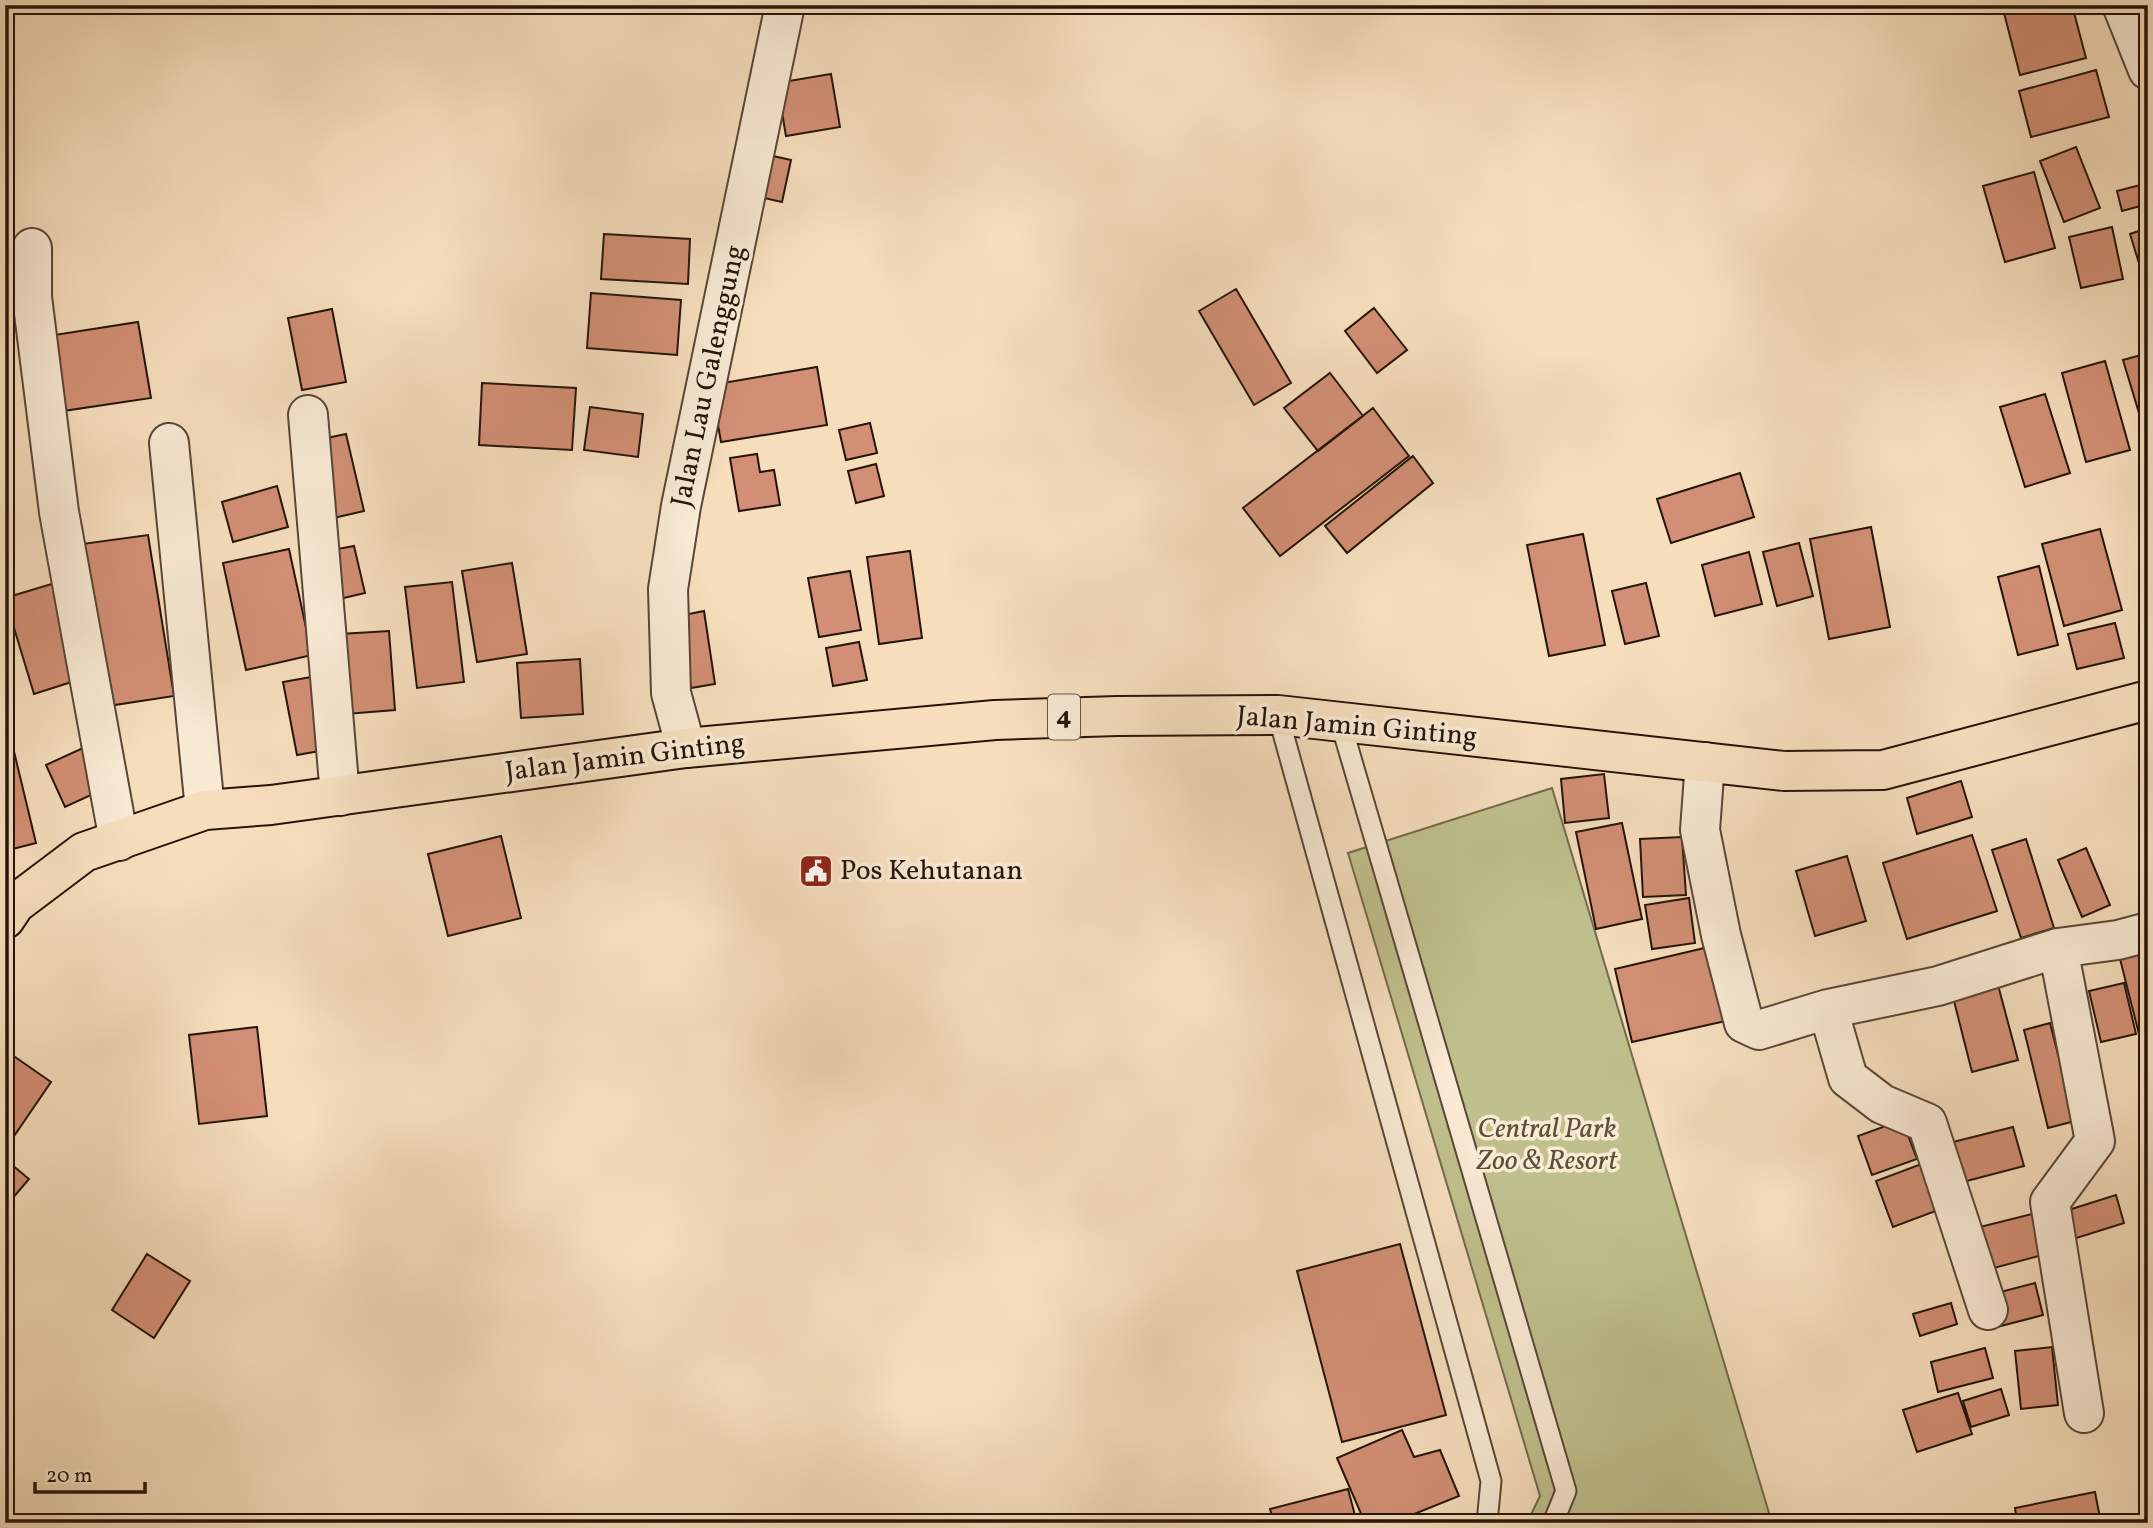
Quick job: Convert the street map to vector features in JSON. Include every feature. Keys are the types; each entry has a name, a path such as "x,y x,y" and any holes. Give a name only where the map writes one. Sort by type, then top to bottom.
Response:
{"highway":[{"name":"Jalan Jamin Ginting","path":"5,919 15,904 84,852 205,810 340,796 686,748 995,720 1278,715 1784,771 1884,770 2148,701"}],"street":[{"name":"Jalan Lau Galenggung","path":"686,748 671,693 668,589 681,506 785,5"},
{"path":"2122,5 2148,71"},
{"path":"33,248 32,297 58,512 119,841"},
{"path":"308,415 340,796"},
{"path":"169,443 205,810"},
{"path":"1704,762 1700,831 1721,935 1744,1023 1759,1030 1828,1009 1938,986 2059,948 2148,932"},
{"path":"2059,948 2095,1141 2050,1202 2084,1413"},
{"path":"1828,1009 1848,1078 1882,1104 1927,1123 1988,1310"}],"lane":[{"path":"1278,715 1491,1481 1487,1523"},
{"path":"1341,724 1566,1491 1553,1523"}],"green space":[{"name":"Central Park Zoo & Resort","path":"1552,788 1772,1523 1527,1523 1540,1496 1348,853"}],"building":[{"path":"2018,5 2072,5 2086,58 2020,75 2003,9"},
{"path":"2096,70 2109,117 2031,137 2019,91"},
{"path":"831,74 840,127 786,136 777,83"},
{"path":"2076,147 2100,208 2064,222 2040,161"},
{"path":"764,154 791,160 782,202 755,196"},
{"path":"2034,172 2055,248 2005,262 1983,186"},
{"path":"2148,183 2148,204 2122,211 2117,191"},
{"path":"2112,227 2123,279 2081,288 2069,237"},
{"path":"2148,228 2148,286 2146,286 2130,234"},
{"path":"604,234 690,239 688,284 601,279"},
{"path":"1236,289 1291,383 1254,405 1199,311"},
{"path":"591,293 681,300 677,355 587,348"},
{"path":"1374,308 1407,350 1377,373 1345,331"},
{"path":"332,309 346,382 302,390 288,318"},
{"path":"138,322 151,398 63,411 48,336"},
{"path":"2148,353 2148,443 2123,360"},
{"path":"2105,361 2130,450 2086,462 2062,373"},
{"path":"817,367 827,425 721,442 711,385"},
{"path":"1330,373 1363,416 1318,451 1284,408"},
{"path":"482,383 576,388 572,450 479,445"},
{"path":"2045,394 2070,473 2025,487 2000,407"},
{"path":"590,407 643,414 638,457 584,450"},
{"path":"1373,408 1409,456 1280,556 1243,508"},
{"path":"870,423 877,453 846,460 839,430"},
{"path":"346,434 364,511 325,520 317,440"},
{"path":"757,454 760,472 774,470 780,505 739,511 730,458"},
{"path":"1413,456 1433,483 1347,553 1325,526"},
{"path":"876,464 884,496 856,503 848,471"},
{"path":"1740,473 1754,517 1671,543 1657,499"},
{"path":"277,486 288,527 233,542 222,502"},
{"path":"1871,527 1890,627 1829,639 1810,539"},
{"path":"2100,529 2122,610 2064,626 2042,544"},
{"path":"1583,534 1605,645 1549,656 1527,545"},
{"path":"148,535 174,696 108,706 82,544"},
{"path":"1799,543 1813,596 1777,606 1763,552"},
{"path":"354,546 365,593 335,600 327,551"},
{"path":"289,549 312,655 246,670 223,563"},
{"path":"910,551 922,638 879,644 867,557"},
{"path":"1749,552 1762,604 1715,616 1702,565"},
{"path":"512,563 527,654 477,662 462,571"},
{"path":"2039,566 2058,645 2018,655 1998,577"},
{"path":"850,571 861,630 819,637 808,578"},
{"path":"452,582 464,682 417,688 405,587"},
{"path":"55,583 84,678 34,694 5,598"},
{"path":"1646,583 1659,636 1625,644 1612,591"},
{"path":"704,611 715,684 691,688 679,616"},
{"path":"2115,623 2124,658 2077,669 2068,634"},
{"path":"389,631 395,710 346,714 340,634"},
{"path":"859,642 867,680 833,686 826,648"},
{"path":"580,659 583,714 521,718 517,663"},
{"path":"317,676 331,749 297,755 283,682"},
{"path":"11,739 36,843 5,851 5,740"},
{"path":"85,747 104,789 65,807 46,765"},
{"path":"1604,774 1609,818 1565,823 1561,779"},
{"path":"1961,781 1972,817 1917,834 1907,798"},
{"path":"1622,823 1642,919 1596,929 1576,832"},
{"path":"1972,835 1997,911 1907,939 1883,863"},
{"path":"501,836 521,918 448,936 428,854"},
{"path":"1682,837 1686,895 1643,897 1640,839"},
{"path":"2026,839 2054,928 2021,938 1992,850"},
{"path":"2086,848 2110,905 2082,917 2058,860"},
{"path":"1847,856 1866,921 1815,936 1796,871"},
{"path":"1689,898 1695,943 1652,949 1645,905"},
{"path":"2148,939 2148,1044 2142,1046 2117,947"},
{"path":"1713,946 1730,1020 1632,1042 1615,969"},
{"path":"2124,983 2136,1034 2101,1042 2089,991"},
{"path":"1998,985 2018,1060 1972,1072 1953,997"},
{"path":"2050,1023 2075,1121 2048,1128 2024,1030"},
{"path":"257,1027 267,1116 199,1124 189,1035"},
{"path":"5,1050 51,1082 12,1139 5,1134"},
{"path":"1902,1120 1917,1159 1872,1175 1858,1136"},
{"path":"2013,1127 2024,1166 1959,1183 1949,1143"},
{"path":"5,1159 29,1179 5,1207"},
{"path":"1924,1163 1941,1209 1893,1227 1876,1181"},
{"path":"2116,1195 2124,1223 2070,1240 2062,1212"},
{"path":"2036,1213 2046,1254 1979,1272 1968,1230"},
{"path":"1400,1244 1446,1415 1342,1442 1297,1271"},
{"path":"147,1254 190,1281 154,1338 112,1310"},
{"path":"2035,1283 2043,1315 1997,1327 1989,1295"},
{"path":"1951,1303 1957,1324 1920,1336 1913,1314"},
{"path":"2052,1347 2058,1405 2021,1409 2015,1351"},
{"path":"1985,1348 1993,1378 1938,1392 1931,1362"},
{"path":"2001,1389 2009,1415 1971,1427 1963,1401"},
{"path":"1958,1393 1972,1434 1917,1452 1903,1410"},
{"path":"1402,1430 1414,1457 1440,1450 1459,1496 1392,1523 1365,1523 1337,1458"},
{"path":"1348,1489 1357,1523 1274,1523 1270,1509"},
{"path":"2095,1492 2101,1523 2017,1523 2015,1508"}],"place":[{"name":"Pos Kehutanan","path":"816,871"}]}
